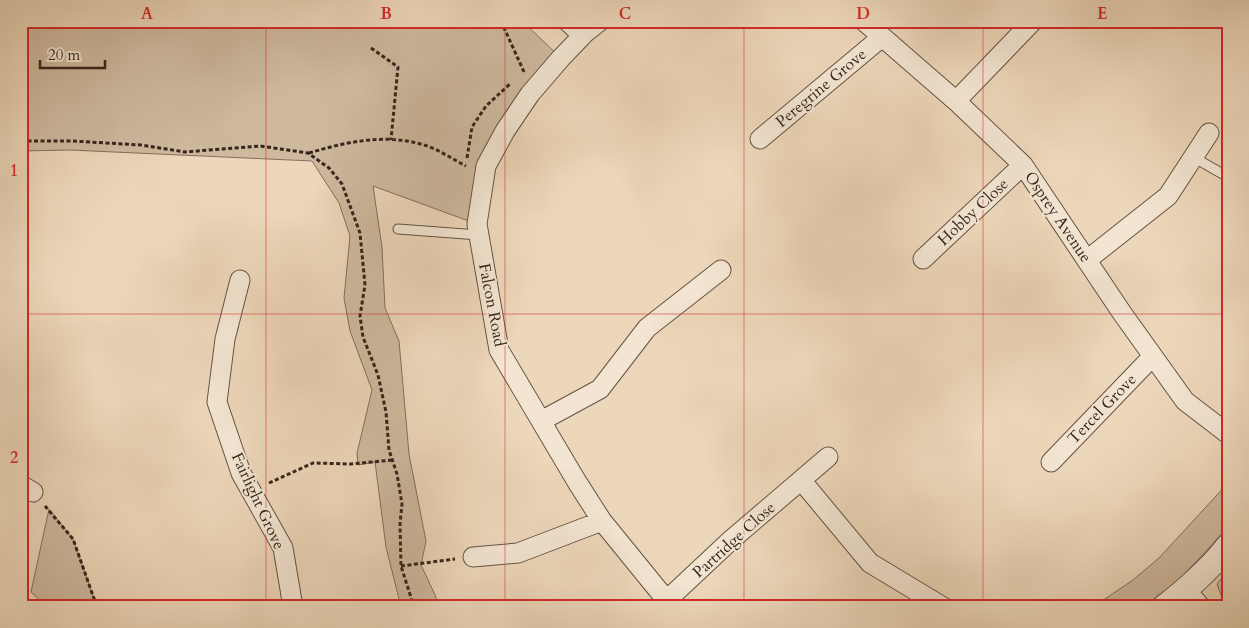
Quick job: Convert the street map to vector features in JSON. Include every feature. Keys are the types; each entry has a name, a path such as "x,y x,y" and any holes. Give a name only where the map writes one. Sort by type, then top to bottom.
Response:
{"street":[{"name":"Falcon Road","path":"600,21 579,39 530,94 505,131 486,166 477,224 499,350 602,521 670,604"},
{"name":"Osprey Avenue","path":"864,21 956,101 1023,165 1185,401 1228,434"},
{"path":"956,101 1033,21"},
{"name":"Peregrine Grove","path":"760,139 882,38"},
{"path":"1087,260 1168,196 1209,132"},
{"name":"Hobby Close","path":"923,258 1023,165"},
{"path":"541,421 600,388 647,328 722,270"},
{"name":"Fairlight Grove","path":"240,280 225,339 217,402 241,473 283,548 293,607"},
{"name":"Tercel Grove","path":"1051,462 1153,356"},
{"name":"Partridge Close","path":"670,604 731,540 828,457"},
{"path":"801,480 870,563 943,607"},
{"path":"474,557 518,553 602,521"},
{"path":"1164,607 1228,546"},
{"path":"1185,589 1201,607"}],"lane":[{"path":"560,21 579,39"},
{"path":"1193,157 1228,177"},
{"path":"398,229 479,235"}],"path":[{"path":"501,21 525,75"},
{"path":"371,48 398,67 391,140"},
{"path":"21,141 112,143 141,145 185,152 260,146 308,153 343,143 385,138 424,145 466,166"},
{"path":"308,153 329,168 342,184 360,232 365,285 360,316 363,337 378,375 386,412 388,450 397,474 402,504 400,524 401,566 414,607"},
{"path":"251,491 313,463 350,464 392,460"},
{"path":"27,489 59,520 73,539 98,607"},
{"path":"401,566 474,557"}],"shaded area":[{"path":"21,21 522,21 561,58 509,126 477,224 373,186 382,247 385,308 399,341 409,454 426,541 421,565 436,597 436,607 401,607 386,547 375,462 358,465 357,453 372,390 350,331 344,298 350,236 339,203 312,161 70,150 21,151"},
{"path":"1228,483 1228,526 1174,584 1144,607 1093,607 1133,580 1159,558"},
{"path":"49,509 73,539 97,607 47,607 31,592"},
{"path":"1228,570 1228,606 1224,603 1217,584"}]}
